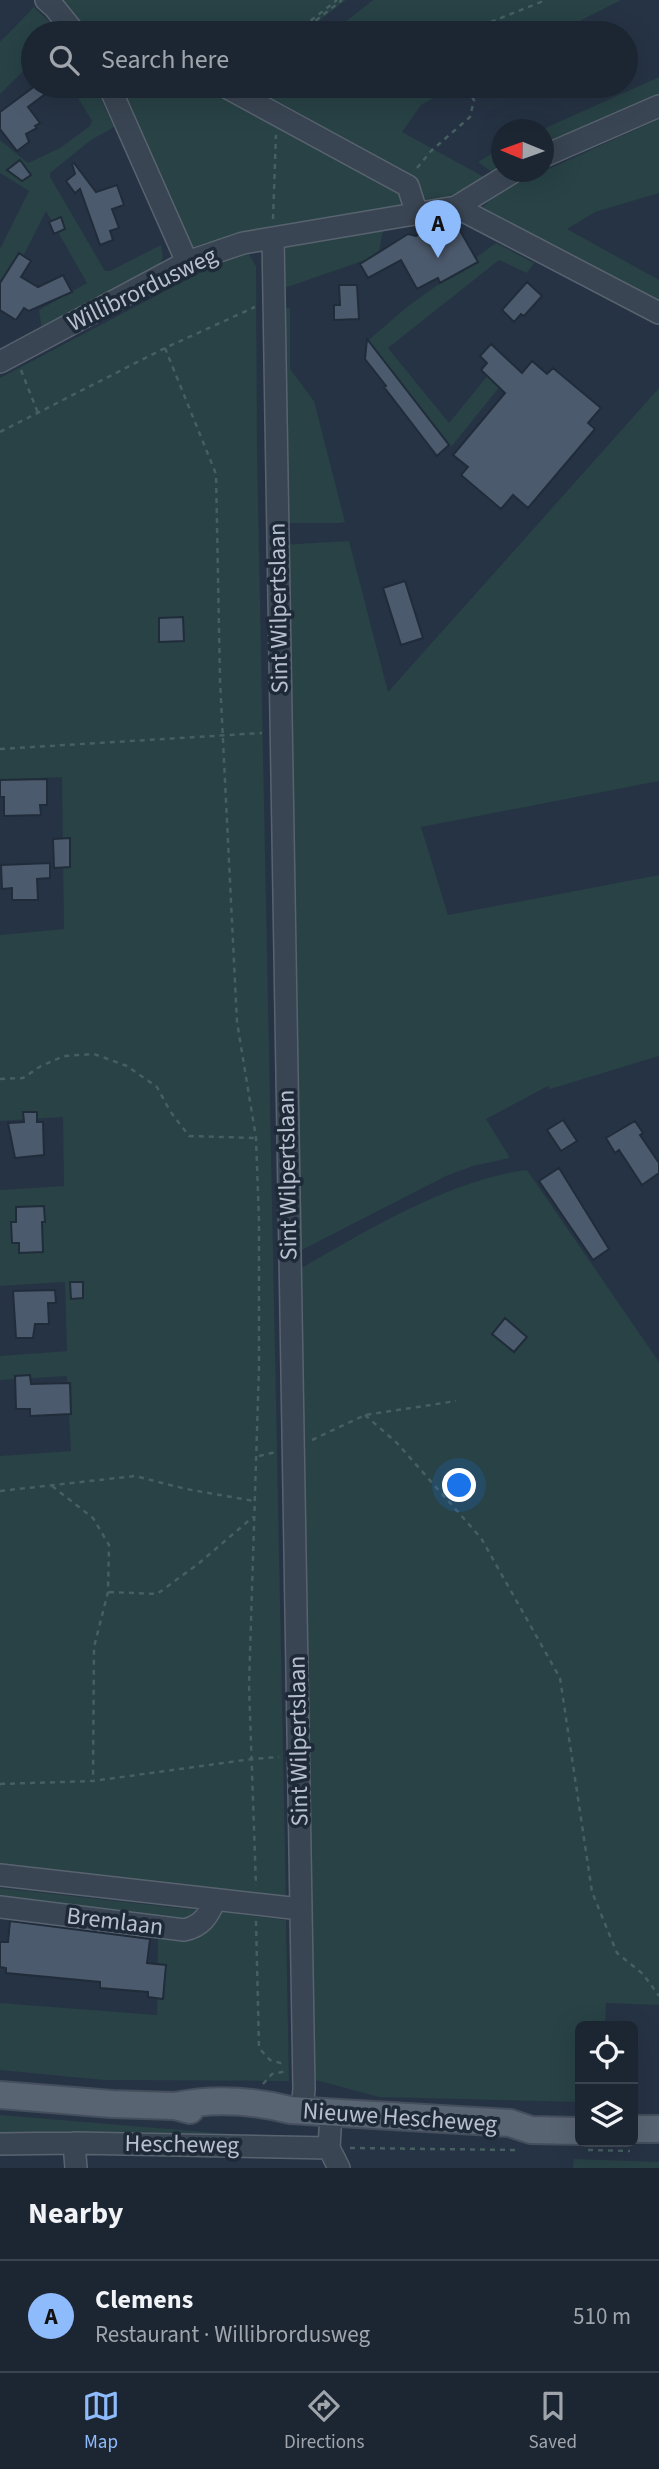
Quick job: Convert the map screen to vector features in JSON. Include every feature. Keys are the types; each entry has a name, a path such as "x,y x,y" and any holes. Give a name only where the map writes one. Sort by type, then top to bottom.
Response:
{"main road":[{"name":"Nieuwe Hescheweg","path":"0,2095 175,2106 199,2112 257,2114 296,2110 510,2123 575,2139"},
{"name":"Nieuwe Hescheweg","path":"510,2123 531,2115 575,2119"},
{"path":"638,2139 659,2129"}],"street":[{"path":"46,0 65,21"},
{"path":"114,98 187,262"},
{"path":"246,98 408,187 417,215"},
{"path":"554,152 659,106"},
{"name":"Willibrordusweg","path":"4,359 187,262 231,246 456,207 497,182"},
{"path":"456,207 659,313"},
{"name":"Sint Wilpertslaan","path":"272,238 304,2089 296,2110"},
{"name":"Bremlaan","path":"0,1875 300,1909"},
{"name":"Bremlaan","path":"0,1907 184,1930 196,1927 208,1917 215,1900"},
{"path":"331,2113 329,2148 339,2168"},
{"path":"75,2143 76,2168"},
{"name":"Hescheweg","path":"0,2144 329,2148"}],"path":[{"path":"313,21 340,0"},
{"path":"493,21 546,0"},
{"path":"402,183 431,151 470,117 473,98"},
{"path":"272,238 276,114"},
{"path":"0,432 165,348 272,299"},
{"path":"165,348 216,474 222,735 237,1022 256,1138 259,1366 249,1685 256,1889"},
{"path":"4,359 38,413"},
{"path":"0,750 281,732"},
{"path":"0,1079 23,1078 64,1056 94,1054 127,1066 156,1087 189,1136 256,1138"},
{"path":"293,1449 365,1415 456,1401"},
{"path":"365,1415 397,1443 481,1538 560,1678 592,1892 617,1953 643,1974 659,1996"},
{"path":"0,1491 135,1476 186,1489 254,1501"},
{"path":"52,1486 93,1518 109,1545 108,1592 94,1647 93,1781"},
{"path":"108,1592 157,1594 198,1564 253,1517"},
{"path":"0,1784 93,1781 252,1759 298,1756"},
{"path":"256,1921 260,2048 270,2060 287,2065 287,2071"},
{"name":"Nieuwe Hescheweg","path":"329,2148 517,2150"}],"green space":[{"path":"57,0 346,0 319,21 75,21"},
{"path":"373,0 621,0 580,21 346,21"},
{"path":"34,7 49,21 21,21 21,73 0,94 0,42"},
{"path":"659,77 659,95 554,142 554,124 612,98 638,98 638,86"},
{"path":"78,98 101,98 114,127 91,140 50,173 50,177 105,271 110,271 161,245 163,257 158,269 42,331 39,310 87,283 46,211 0,302 0,249 29,191 0,173 0,140 28,163 60,148 90,126 92,121"},
{"path":"122,98 223,98 399,193 406,208 245,233 202,244 187,251"},
{"path":"269,98 434,98 421,105 402,132 484,177 475,185 424,206 417,178"},
{"path":"659,119 659,193 595,212 567,229 659,280 659,306 479,211 496,194 520,182 554,182 554,167"},
{"path":"491,154 491,171 478,162"},
{"path":"383,230 379,252 368,259 276,291 276,249"},
{"path":"496,243 534,263 527,273 499,260 388,348 449,423 494,368 506,379 451,447 365,343 407,307"},
{"path":"247,251 256,266 257,452 286,1901 0,1871 0,1456 71,1451 67,1376 0,1380 0,1356 67,1351 65,1282 0,1286 0,1190 64,1186 63,1117 0,1121 0,935 64,929 62,777 0,780 0,378 222,261"},
{"path":"277,308 290,308 290,369 314,401 345,522 280,523"},
{"path":"659,388 659,781 421,827 448,915 659,875 659,1056 550,1089 548,1086 486,1119 510,1158 473,1166 446,1176 296,1253 280,545 349,541 388,692"},
{"path":"527,1170 659,1362 659,2005 606,2003 605,2021 575,2021 575,2102 379,2097 312,2079 296,1271 408,1209 468,1184"},
{"path":"0,1888 197,1910 188,1924 0,1903"},
{"path":"222,1912 286,1920 289,2081 104,2080 0,2070 0,2003 157,2015 158,1936 211,1926"},
{"path":"0,2115 229,2134 0,2134"},
{"path":"574,2159 659,2162 659,2168 573,2168"}],"building":[{"path":"21,96 40,98 28,107 40,123 26,134 29,142 17,151 0,129 0,112"},
{"path":"20,160 31,175 22,181 7,170"},
{"path":"74,163 96,192 117,185 124,205 112,209 119,228 110,231 113,240 100,245 80,189 75,193 66,181 75,174"},
{"path":"61,217 65,229 54,234 49,222"},
{"path":"455,222 478,262 440,283 438,278 417,289 401,260 368,278 360,264 408,234 416,236 424,232 427,238"},
{"path":"19,253 31,261 21,277 38,287 63,275 72,292 29,311 24,308 16,320 0,310 0,283"},
{"path":"527,282 542,296 524,316 521,314 514,322 502,310"},
{"path":"339,285 357,285 359,319 334,320 334,305 340,305"},
{"path":"367,339 449,445 437,456 365,359"},
{"path":"491,344 522,373 532,361 547,374 553,368 601,408 588,423 595,429 528,508 513,495 501,509 461,475 468,467 453,455 505,393 481,370 487,363 480,356"},
{"path":"405,581 423,638 401,645 383,588"},
{"path":"183,617 184,641 159,642 159,618"},
{"path":"47,779 47,805 40,805 41,815 4,816 0,780"},
{"path":"70,838 70,867 54,868 53,839"},
{"path":"50,863 50,878 37,879 38,900 12,900 12,888 2,889 1,865"},
{"path":"23,1112 37,1112 37,1122 43,1122 44,1155 15,1158 8,1123 24,1122"},
{"path":"563,1120 577,1141 561,1151 547,1130"},
{"path":"635,1121 643,1133 640,1135 659,1163 659,1173 642,1185 619,1150 615,1153 606,1138"},
{"path":"559,1168 609,1249 593,1260 539,1181"},
{"path":"44,1206 43,1252 19,1253 19,1243 12,1243 11,1222 16,1222 16,1207"},
{"path":"70,1282 83,1282 83,1298 71,1299"},
{"path":"55,1290 56,1303 48,1303 49,1324 35,1324 33,1338 16,1338 13,1291"},
{"path":"505,1318 527,1337 514,1352 492,1334"},
{"path":"30,1375 31,1384 70,1383 71,1414 30,1416 30,1409 16,1409 15,1376"},
{"path":"10,1921 150,1939 147,1963 166,1965 163,1999 148,1997 148,1992 100,1988 100,1982 6,1973 6,1968 0,1967 0,1942 8,1942"}],"place":[{"name":"Clemens","path":"438,258"}]}
